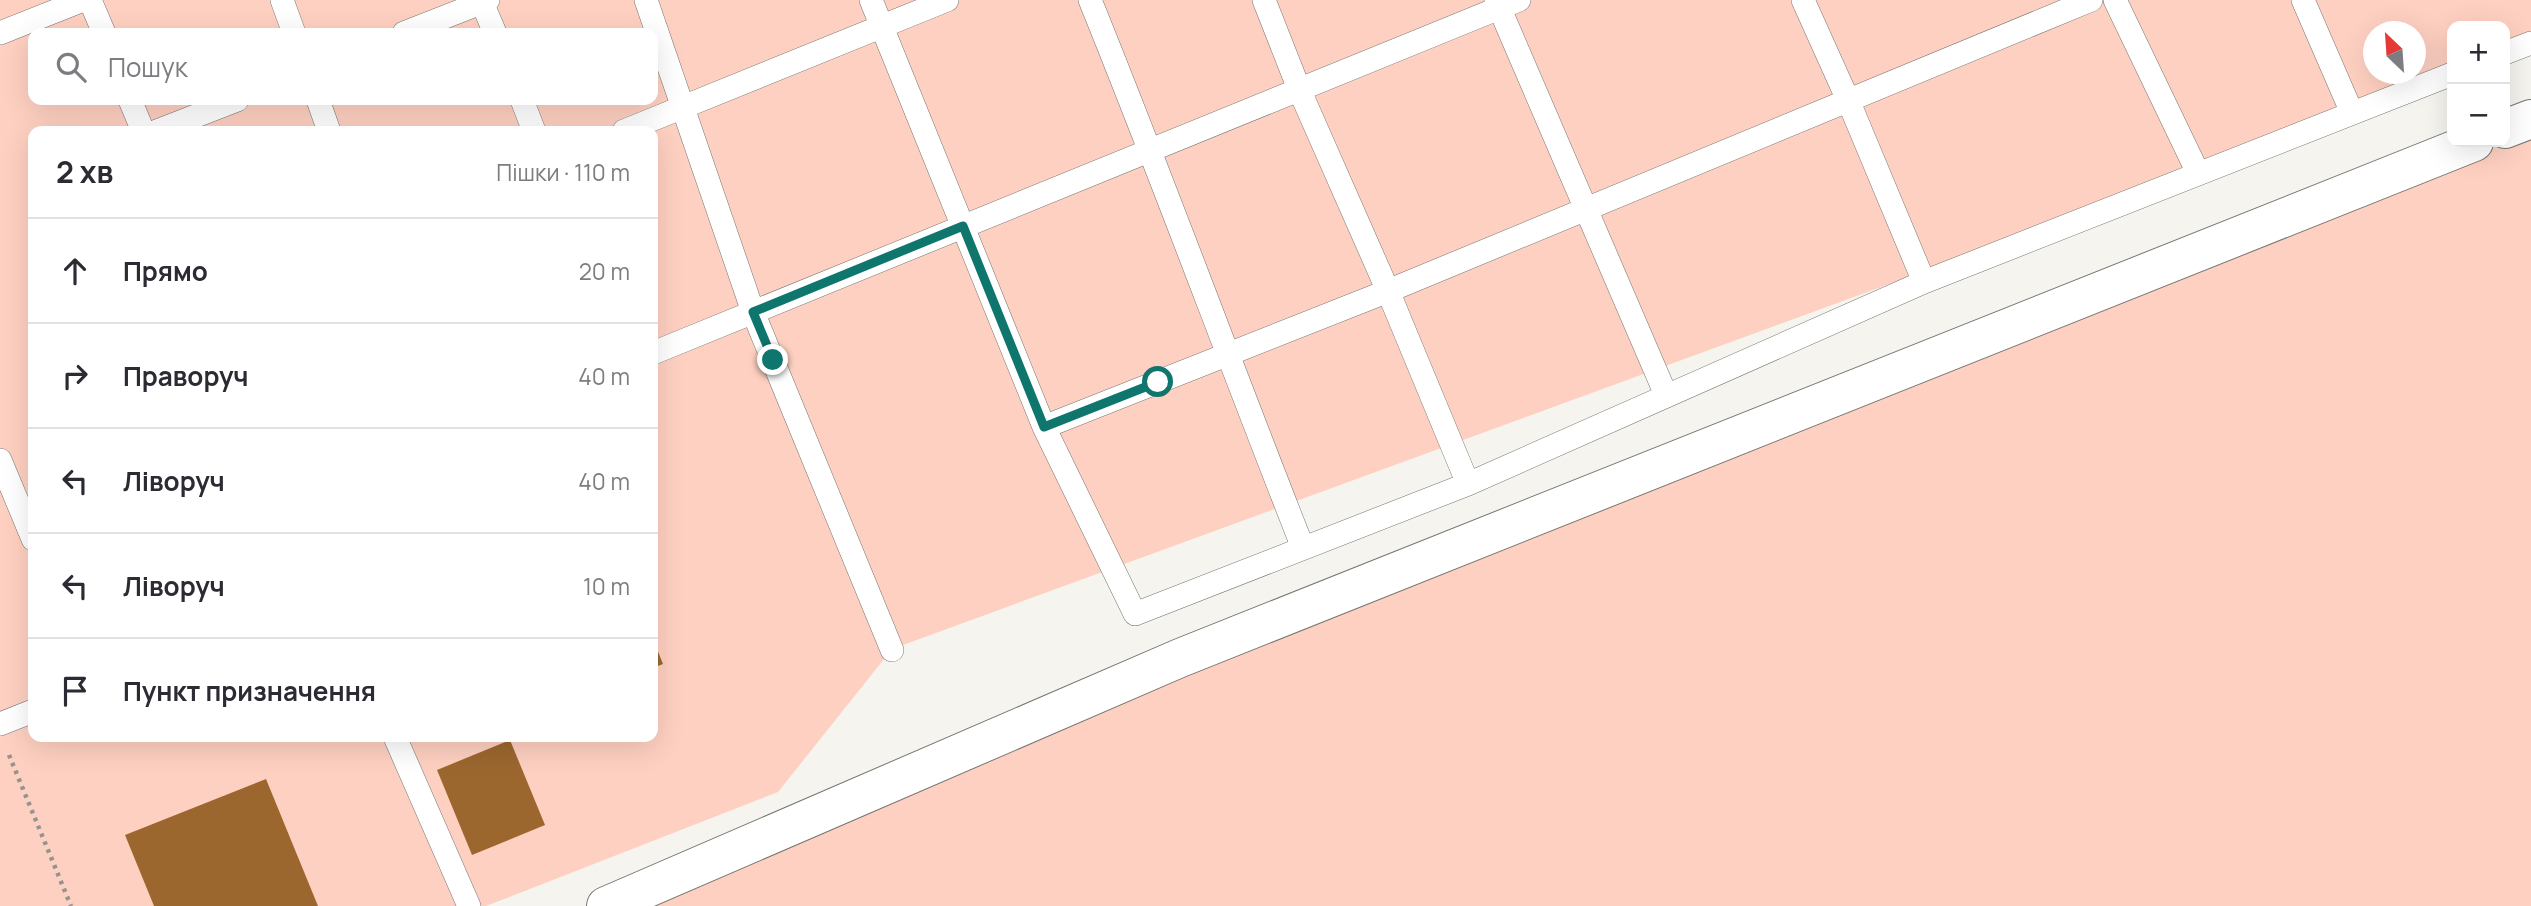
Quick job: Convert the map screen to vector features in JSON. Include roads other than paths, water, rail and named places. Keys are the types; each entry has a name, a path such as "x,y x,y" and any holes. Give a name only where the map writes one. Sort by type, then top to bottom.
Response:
{"street":[{"path":"2510,127 2531,119"},
{"path":"606,906 1180,659 2460,147"}],"lane":[{"path":"0,33 83,0"},
{"path":"90,0 102,28"},
{"path":"282,0 292,28"},
{"path":"646,0 656,28"},
{"path":"871,0 1044,427 1135,614 1468,484 1924,282 2447,76"},
{"path":"636,126 947,0"},
{"path":"1090,0 1151,150 1226,355 1303,548"},
{"path":"1264,0 1299,89 1388,291 1468,484"},
{"path":"1803,0 1924,282"},
{"path":"1044,427 1388,291 2091,0"},
{"path":"2115,0 2198,173"},
{"path":"2303,0 2352,113"},
{"path":"416,28 484,1 493,28"},
{"path":"658,351 1504,3 1586,209 1666,395"},
{"path":"658,35 753,312 892,650"},
{"path":"2510,51 2531,43"},
{"path":"133,105 141,126"},
{"path":"171,126 224,105"},
{"path":"320,105 327,126"},
{"path":"524,105 532,126"},
{"path":"0,460 28,527"},
{"path":"3,734 28,715"},
{"path":"397,742 469,906"}]}
